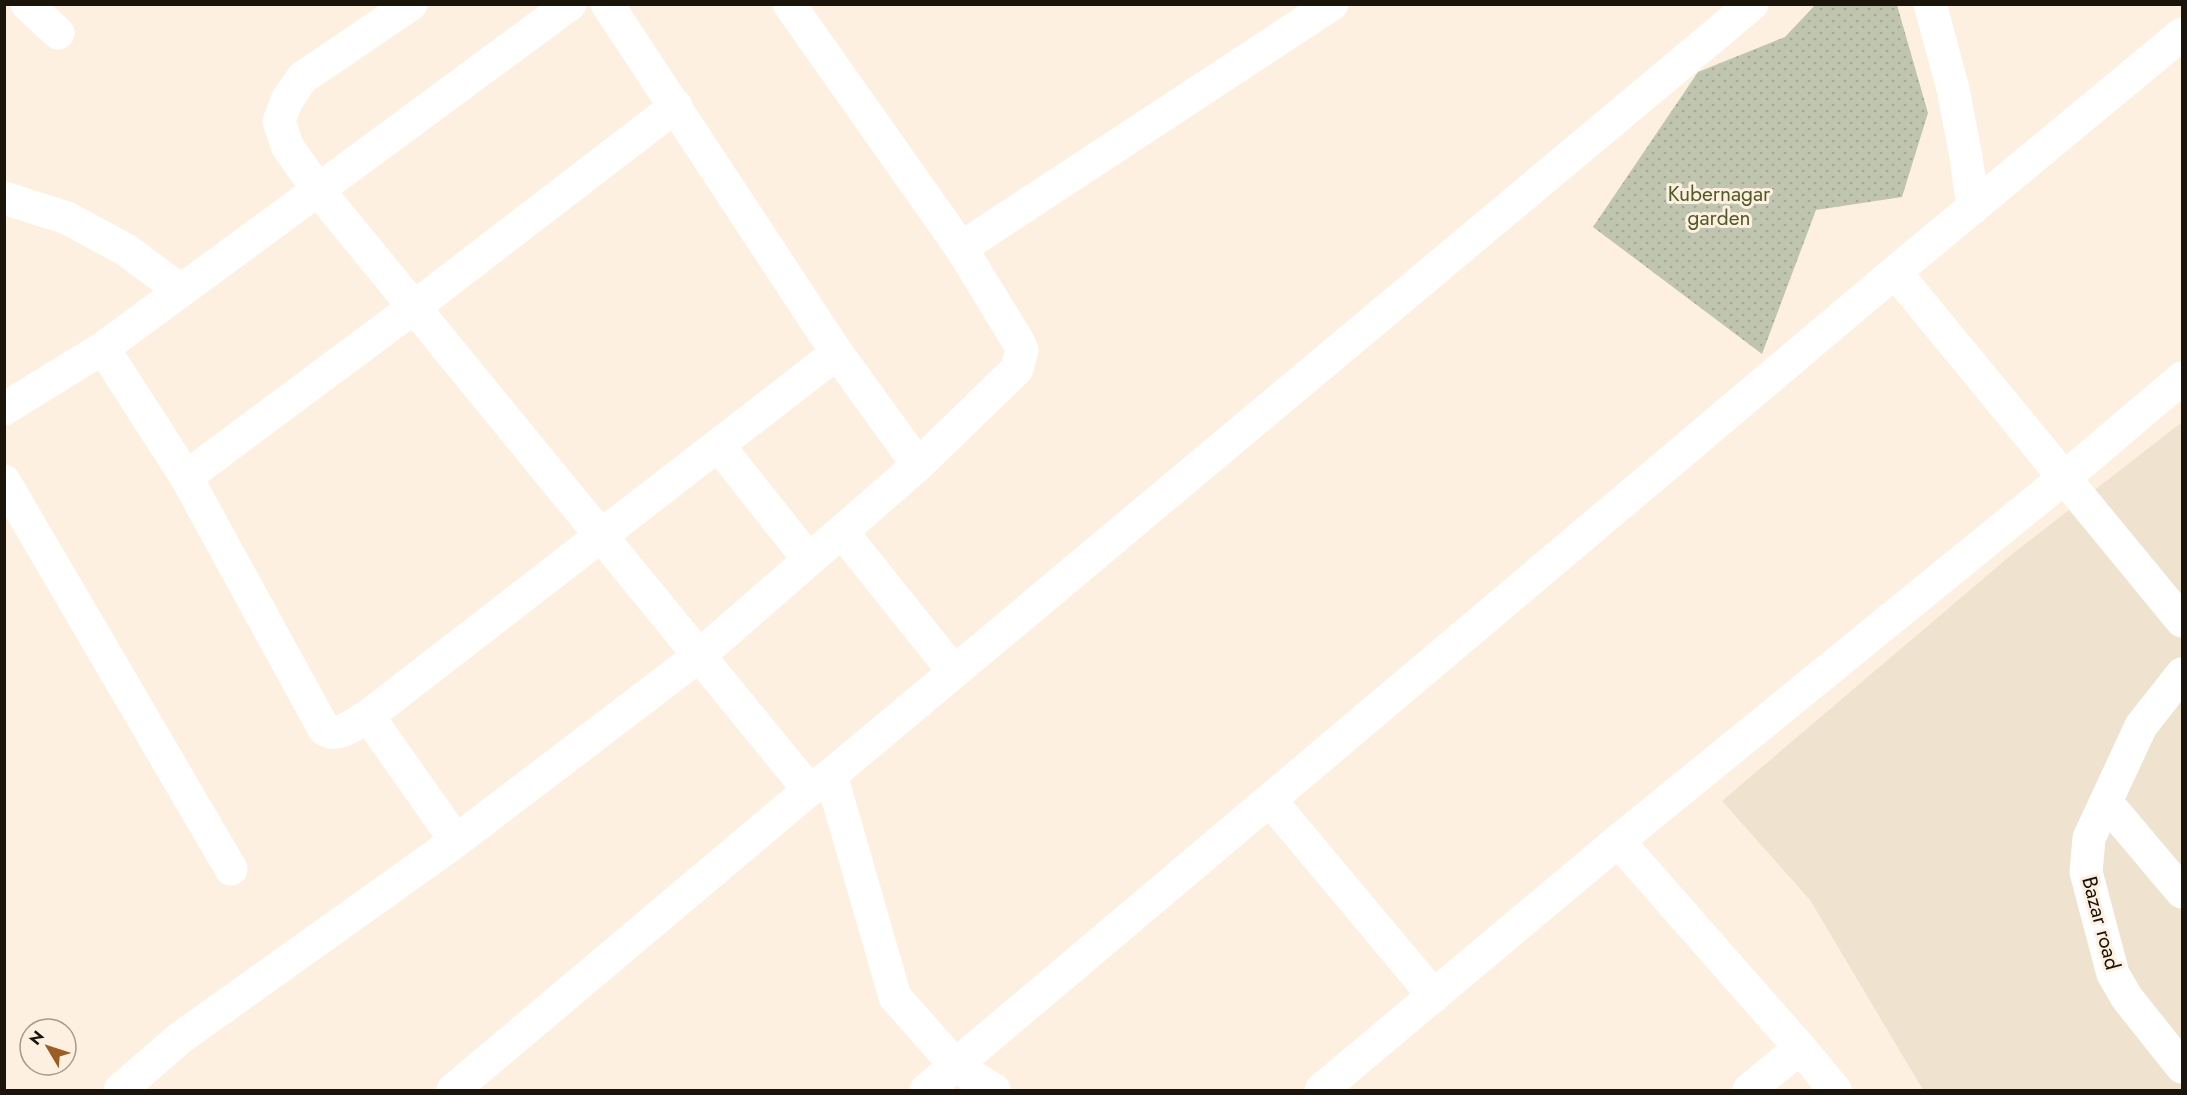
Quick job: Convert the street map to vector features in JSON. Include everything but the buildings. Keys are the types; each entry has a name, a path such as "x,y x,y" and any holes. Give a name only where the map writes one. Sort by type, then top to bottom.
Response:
{"street":[{"path":"27,4 58,33"},
{"path":"411,4 302,78 287,100 279,122 287,146 318,189 413,308 700,655 820,782 895,997 956,1066 994,1090"},
{"path":"4,409 103,348 570,4"},
{"path":"607,4 837,353 918,465"},
{"path":"120,1090 180,1038 456,841 700,655 918,465 1017,369 1022,350 1019,343 961,248 789,4"},
{"path":"961,248 1332,4"},
{"path":"453,1090 1752,4"},
{"path":"1930,4 1953,89 1973,208"},
{"path":"926,1090 1895,272 2182,34"},
{"path":"186,477 413,308 676,106"},
{"path":"4,198 67,219 126,250 180,290"},
{"path":"1895,272 2182,621"},
{"path":"103,348 186,477 324,729 330,734 336,734 368,716 837,353"},
{"path":"1321,1090 1618,841 2064,478 2182,378"},
{"path":"718,446 809,560"},
{"path":"5,483 231,869"},
{"path":"842,532 954,672"},
{"name":"Bazar road","path":"2182,674 2141,726 2089,838 2086,872 2113,974 2127,998 2182,1067"},
{"path":"368,716 456,841"},
{"path":"1270,800 1434,996"},
{"path":"2106,802 2182,892"},
{"path":"1618,841 1835,1090"},
{"path":"1749,1090 1800,1048"}],"shaded area":[{"path":"2182,422 2182,1090 1923,1090 1810,900 1722,801 2011,555"}],"green space":[{"name":"Kubernagar garden","path":"1816,4 1897,5 1928,113 1902,197 1816,210 1762,354 1593,227 1698,72 1785,37"}]}
